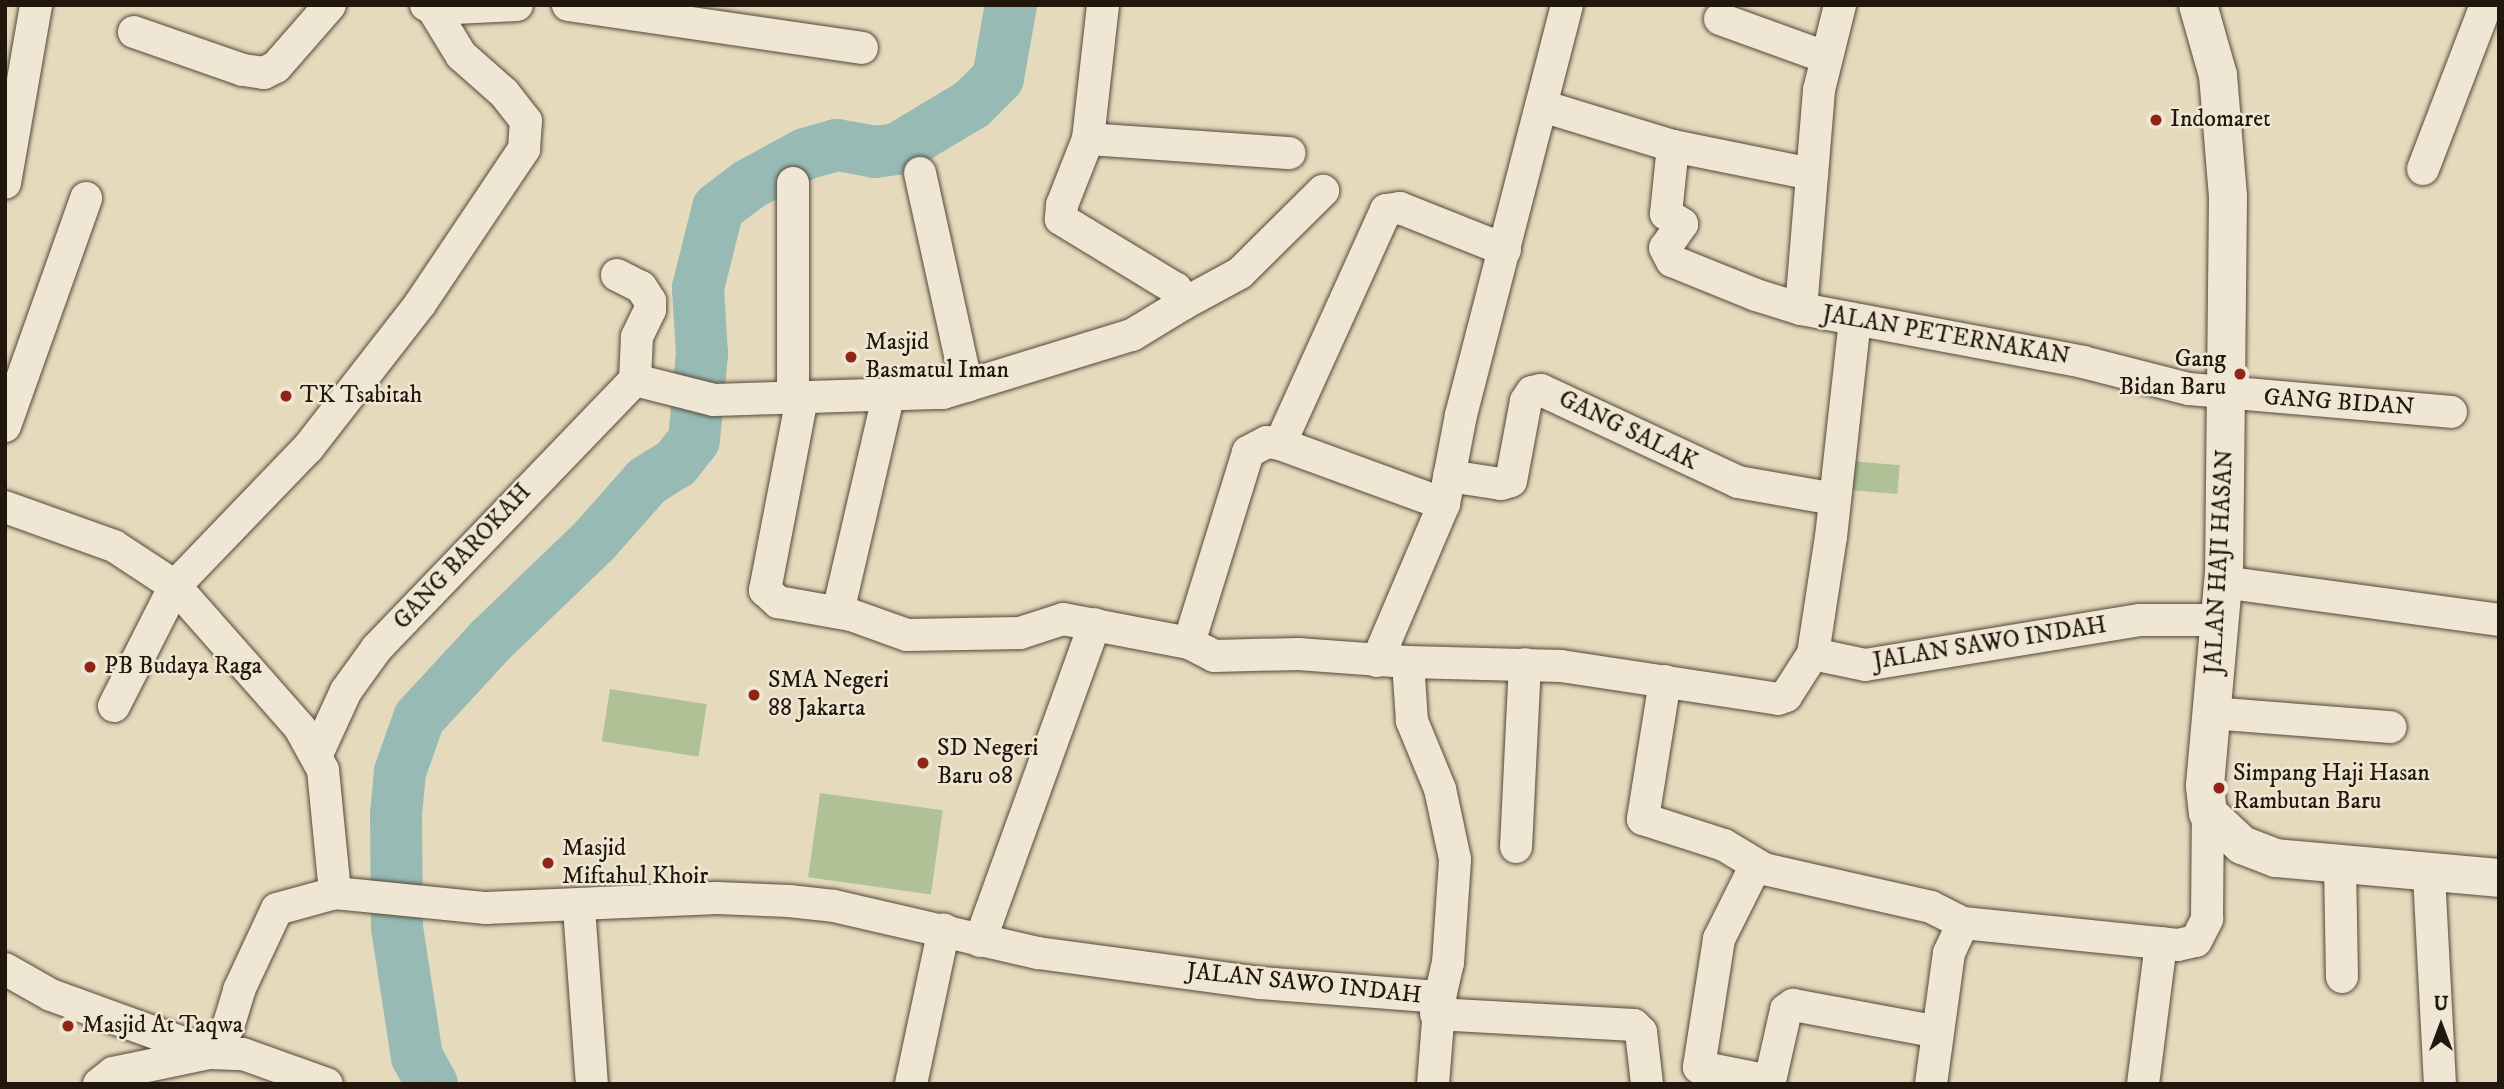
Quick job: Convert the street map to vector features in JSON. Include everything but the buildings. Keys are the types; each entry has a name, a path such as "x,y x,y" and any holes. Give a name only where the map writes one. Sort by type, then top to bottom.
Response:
{"street":[{"path":"5,183 36,5"},
{"path":"134,32 243,71 264,73 276,67 330,5"},
{"path":"430,7 517,5"},
{"path":"568,5 862,48"},
{"path":"1103,5 1088,139 1062,205 1061,219 1176,289 1183,304"},
{"path":"1377,661 1447,490 1567,5"},
{"name":"JALAN PETERNAKAN","path":"1840,5 1825,57 1801,309 2083,362 2227,394"},
{"name":"JALAN HAJI HASAN","path":"2198,5 2218,75 2228,196 2223,582 2204,786 2208,813"},
{"path":"2423,169 2487,5 2499,10"},
{"path":"114,706 175,586 308,448 420,304 524,149 526,121 505,93 461,55 430,7"},
{"path":"1720,19 1825,57"},
{"path":"1542,106 1673,146 1812,174"},
{"path":"1088,139 1290,153"},
{"path":"1673,146 1666,214 1682,224 1665,244 1672,261 1801,309"},
{"path":"920,173 967,386"},
{"path":"793,183 798,398 765,590 778,602 814,612 838,612 919,636 1020,633 1063,619 1189,643 1214,656 1298,654 1377,661 1525,664 1665,681 1778,699 1793,690 1813,654 1854,320"},
{"path":"617,275 640,287 650,301 650,310 637,337 635,380 702,398 888,397 943,393 1132,335 1240,273 1323,191"},
{"path":"5,426 86,198"},
{"path":"1280,444 1386,210 1400,208 1505,250"},
{"name":"GANG BAROKAH","path":"317,754 346,691 377,648 635,380"},
{"name":"GANG SALAK","path":"1447,490 1511,481 1526,401 1532,392 1541,390 1738,482 1834,499"},
{"name":"GANG BIDAN","path":"2227,394 2451,412"},
{"path":"838,612 888,397"},
{"path":"1189,643 1248,453 1266,442 1447,490"},
{"path":"5,507 114,546 175,586 317,754 326,785 335,893"},
{"path":"2223,582 2499,620"},
{"name":"JALAN SAWO INDAH","path":"1813,654 1865,665 2140,620 2220,620"},
{"path":"980,941 1095,624"},
{"name":"JALAN SAWO INDAH","path":"210,1053 230,1021 239,990 277,909 335,893 383,895 486,908 579,908 716,898 789,901 834,906 944,929 980,941 1238,980 1438,1006 1448,963 1455,859 1440,789 1412,721 1408,662"},
{"path":"1516,848 1525,664"},
{"path":"1665,681 1642,818 1724,845 1756,865 1931,907 1963,923 2189,944 2205,929 2208,813"},
{"path":"2211,713 2390,727"},
{"path":"2208,813 2228,834 2256,852 2429,875 2499,878"},
{"path":"2340,864 2342,977"},
{"path":"1756,865 1719,939 1699,1067 1770,1082 1786,1010 1793,1005 1938,1031"},
{"path":"2429,875 2440,1084"},
{"path":"579,908 592,1084"},
{"path":"1931,1084 1949,953 1963,923"},
{"path":"911,1084 944,929"},
{"path":"2143,1084 2161,943"},
{"path":"5,969 51,995 210,1053"},
{"path":"1433,1084 1438,1006 1634,1025 1641,1032 1647,1084"},
{"path":"99,1084 113,1073 210,1053 243,1054 327,1084"}],"green space":[{"path":"1852,461 1900,465 1897,494 1849,490"},
{"path":"610,689 707,704 699,757 602,741"},
{"path":"820,793 943,810 931,894 808,877"}],"waterway":[{"path":"432,1084 417,1057 397,928 396,814 400,772 419,718 490,641 594,541 647,481 676,463 694,440 702,354 698,288 718,208 748,185 805,154 837,145 875,152 897,149 972,104 998,78 1011,5"}],"place":[{"name":"Indomaret","path":"2156,120"},
{"name":"Masjid Basmatul Iman","path":"851,357"},
{"name":"Gang Bidan Baru","path":"2240,374"},
{"name":"TK Tsabitah","path":"286,396"},
{"name":"PB Budaya Raga","path":"90,667"},
{"name":"SMA Negeri 88 Jakarta","path":"754,695"},
{"name":"SD Negeri Baru 08","path":"923,763"},
{"name":"Simpang Haji Hasan Rambutan Baru","path":"2219,788"},
{"name":"Masjid Miftahul Khoir","path":"548,863"},
{"name":"Masjid At Taqwa","path":"68,1026"}]}
